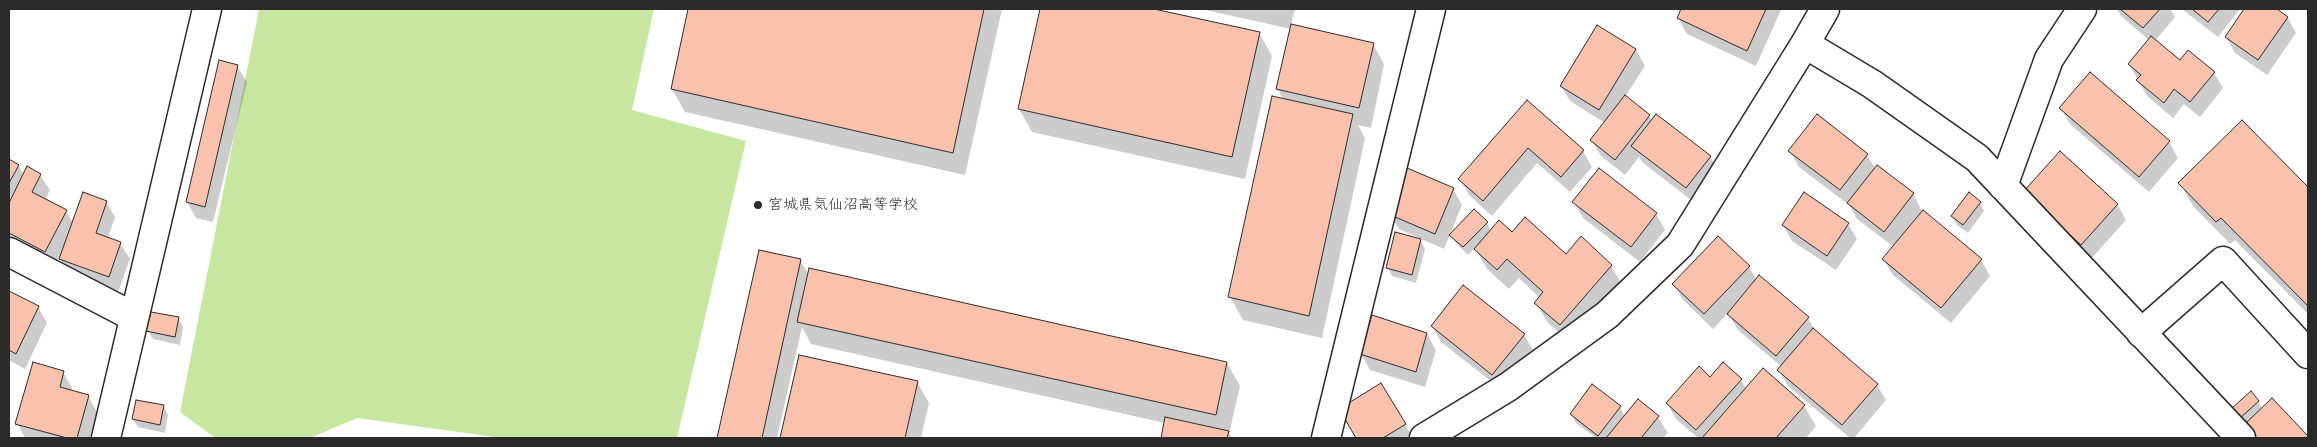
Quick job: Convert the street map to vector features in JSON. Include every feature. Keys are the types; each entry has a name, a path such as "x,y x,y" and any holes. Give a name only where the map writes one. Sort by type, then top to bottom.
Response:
{"street":[{"path":"106,438 207,9"},
{"path":"1326,438 1430,9"},
{"path":"1424,438 1508,387 1607,315 1680,245 1805,44 1824,9"},
{"path":"2003,186 2049,59 2082,9"},
{"path":"1805,44 1872,84 1977,158 2241,438"},
{"path":"9,252 134,317"},
{"path":"2141,334 2223,261 2308,354"}],"green space":[{"path":"259,9 654,9 632,110 746,141 677,438 502,438 357,418 310,438 215,438 180,412"}],"building":[{"path":"688,9 984,9 953,153 671,89"},
{"path":"1040,9 1154,9 1260,32 1232,157 1018,109"},
{"path":"1681,9 1766,9 1747,51 1677,18"},
{"path":"2120,9 2160,9 2143,28"},
{"path":"2192,9 2219,9 2208,22"},
{"path":"2244,9 2277,9 2288,17 2258,60 2225,37"},
{"path":"1291,24 1374,43 1359,108 1276,89"},
{"path":"1597,25 1636,49 1599,110 1560,86"},
{"path":"2151,36 2180,60 2188,50 2215,72 2190,102 2174,89 2164,103 2136,80 2141,75 2128,64"},
{"path":"219,60 238,65 205,207 186,202"},
{"path":"2090,72 2170,141 2139,177 2059,108"},
{"path":"1625,95 1650,115 1615,160 1590,140"},
{"path":"1272,96 1353,114 1309,316 1228,297"},
{"path":"1527,100 1584,150 1561,177 1528,148 1483,201 1458,179"},
{"path":"1656,114 1711,156 1686,188 1631,146"},
{"path":"1817,114 1868,154 1840,190 1788,151"},
{"path":"2242,120 2308,187 2308,306 2221,218 2216,222 2178,183"},
{"path":"2060,151 2118,204 2081,245 2023,192"},
{"path":"9,159 19,165 9,183"},
{"path":"1877,165 1914,193 1884,232 1847,203"},
{"path":"27,166 41,174 32,192 67,210 45,252 9,233 9,203"},
{"path":"1407,168 1454,188 1435,234 1388,214"},
{"path":"1599,168 1657,213 1631,247 1572,202"},
{"path":"83,192 107,201 96,233 121,242 109,277 59,259"},
{"path":"1804,192 1849,223 1827,256 1782,225"},
{"path":"1969,192 1981,202 1963,225 1951,216"},
{"path":"1474,209 1488,222 1463,247 1449,235"},
{"path":"1923,210 1982,259 1941,308 1882,259"},
{"path":"1525,217 1566,254 1581,236 1612,265 1560,325 1534,303 1543,292 1507,259 1497,270 1474,249 1499,220 1512,232"},
{"path":"1395,232 1421,239 1412,275 1386,268"},
{"path":"1718,236 1750,266 1704,314 1672,284"},
{"path":"759,250 801,259 762,438 717,438"},
{"path":"809,268 1227,362 1216,415 797,322"},
{"path":"1759,275 1809,317 1776,356 1727,314"},
{"path":"1463,285 1525,334 1492,375 1431,326"},
{"path":"9,291 39,306 16,354 9,350"},
{"path":"151,312 179,317 175,337 146,331"},
{"path":"1372,315 1427,333 1416,372 1360,354"},
{"path":"1813,328 1878,384 1842,425 1777,370"},
{"path":"799,355 918,381 905,438 780,438"},
{"path":"33,362 64,371 60,387 89,395 77,438 67,438 15,424"},
{"path":"1723,362 1742,379 1696,430 1666,403 1699,366 1710,377"},
{"path":"1763,368 1805,405 1776,438 1702,438"},
{"path":"1381,383 1406,424 1383,438 1356,438 1339,409"},
{"path":"1592,384 1621,406 1598,436 1570,414"},
{"path":"2251,391 2259,401 2240,418 2232,408"},
{"path":"2272,398 2308,438 2257,438 2244,425"},
{"path":"1638,399 1659,416 1641,438 1606,438"},
{"path":"136,400 164,405 160,425 132,419"},
{"path":"1165,417 1229,431 1227,438 1161,438"}],"place":[{"name":"宮城県気仙沼高等学校","path":"758,205"}]}
